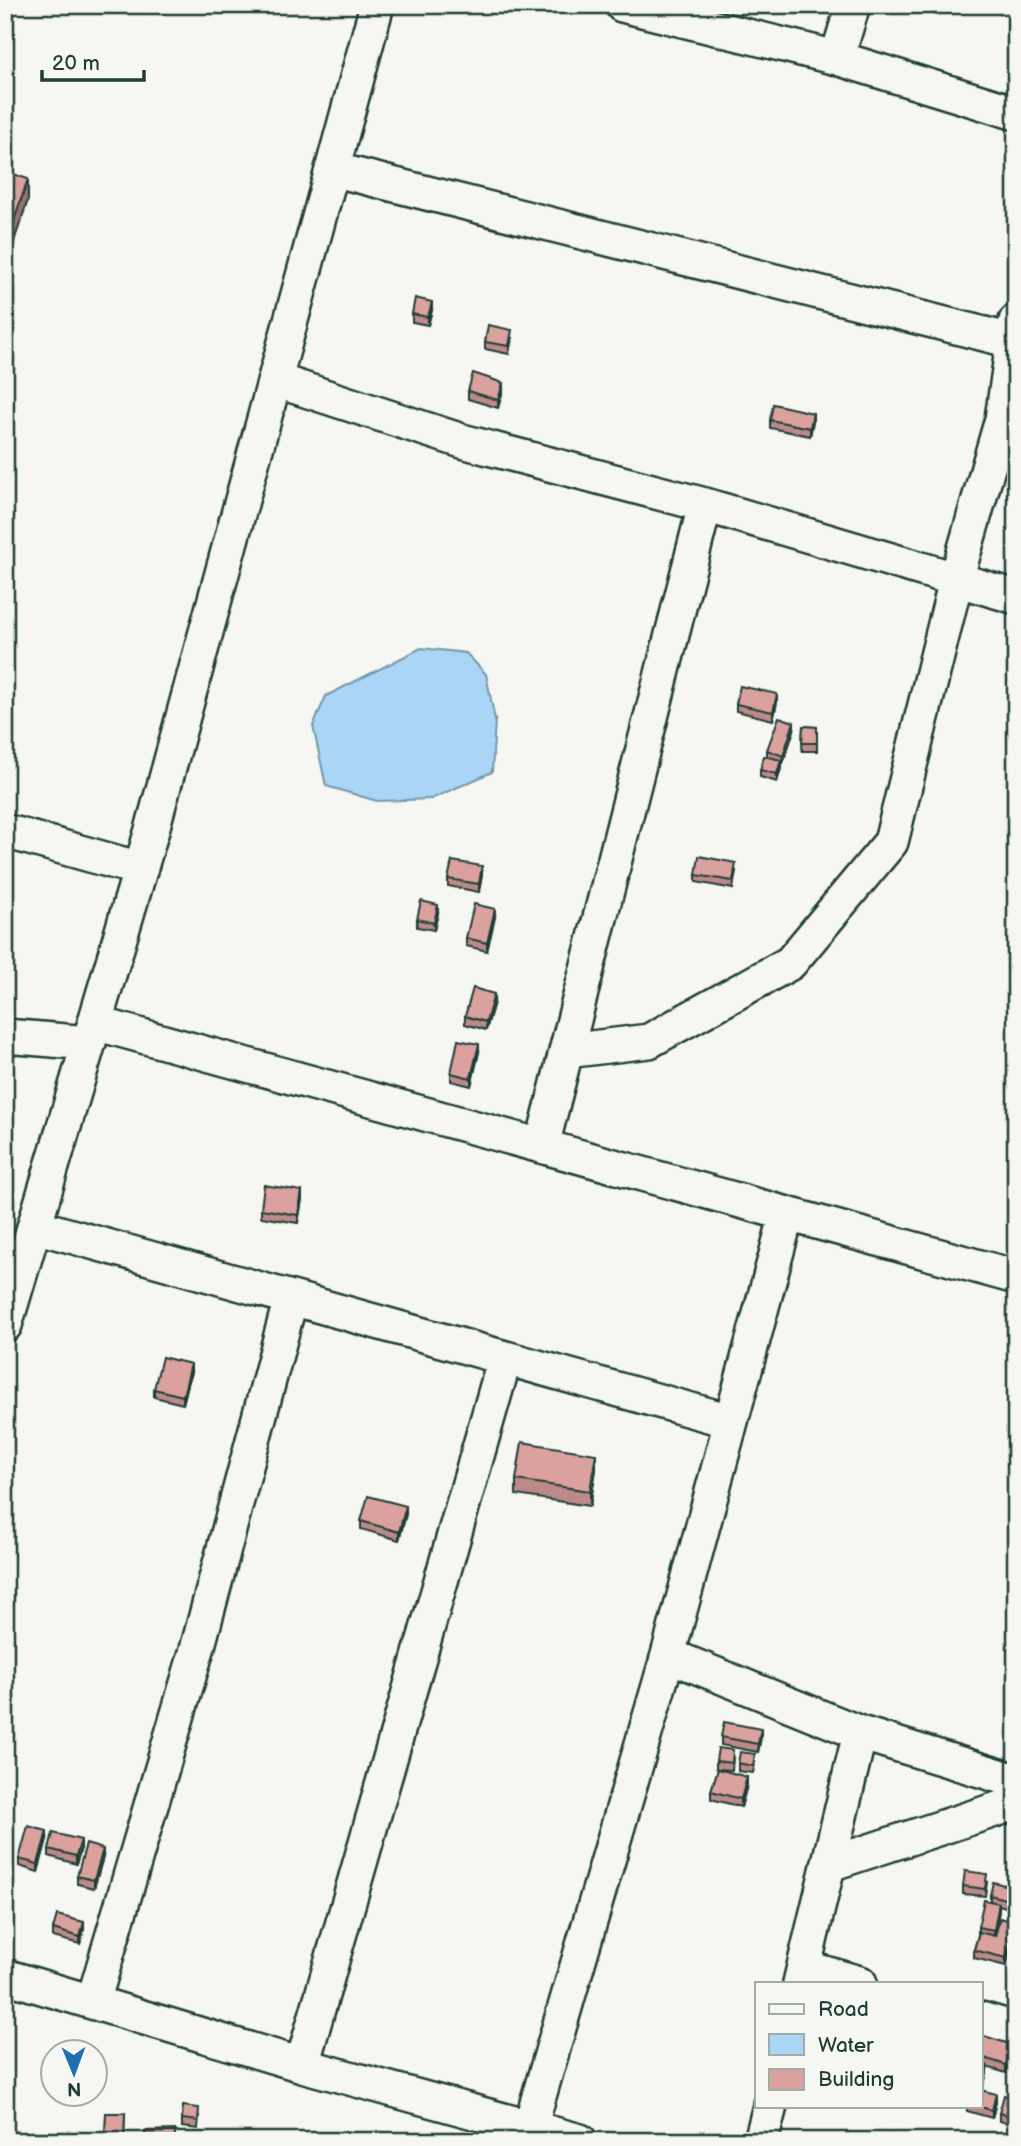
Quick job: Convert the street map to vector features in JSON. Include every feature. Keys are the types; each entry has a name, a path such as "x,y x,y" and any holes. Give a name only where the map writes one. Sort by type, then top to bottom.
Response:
{"street":[{"path":"5,1325 140,869 377,5"},
{"path":"837,58 853,5"},
{"path":"625,6 837,58 1016,113"},
{"path":"332,169 1014,331 1002,419 956,579 891,842 790,963 649,1041 566,1051"},
{"path":"275,380 462,441 705,505 1016,597"},
{"path":"542,1146 705,505"},
{"path":"5,831 140,869"},
{"path":"5,1036 92,1033 542,1146 1016,1276"},
{"path":"527,2134 668,1655 787,1214"},
{"path":"35,1226 730,1421"},
{"path":"93,2002 198,1646 291,1298"},
{"path":"302,2065 505,1358"},
{"path":"668,1655 860,1732 1016,1781"},
{"path":"853,1982 802,1975 860,1732"},
{"path":"830,1864 1016,1803"},
{"path":"5,1976 527,2134 580,2141"},
{"path":"982,2019 1016,2029"},
{"path":"761,2141 769,2108"}],"water":[{"path":"421,648 466,653 486,674 495,720 492,772 431,799 377,801 326,786 313,726 326,696"}],"building":[{"path":"5,171 28,179 5,246"},
{"path":"415,298 432,302 428,317 412,314"},
{"path":"488,325 512,330 509,346 485,342"},
{"path":"473,373 503,383 498,400 468,391"},
{"path":"773,404 813,413 810,428 770,420"},
{"path":"740,686 777,694 773,712 736,704"},
{"path":"779,717 794,722 783,756 767,750"},
{"path":"803,726 817,727 817,743 802,743"},
{"path":"764,756 781,760 777,774 760,770"},
{"path":"699,856 736,863 733,881 696,875"},
{"path":"452,861 482,866 479,884 448,879"},
{"path":"421,901 438,905 434,923 417,919"},
{"path":"474,904 495,909 487,943 466,938"},
{"path":"473,988 494,994 486,1022 465,1016"},
{"path":"458,1040 479,1044 471,1078 451,1073"},
{"path":"264,1185 302,1191 298,1215 261,1209"},
{"path":"162,1357 191,1364 183,1396 154,1389"},
{"path":"522,1442 596,1454 590,1491 516,1480"},
{"path":"368,1496 406,1506 399,1532 361,1521"},
{"path":"724,1722 761,1729 758,1744 721,1737"},
{"path":"718,1748 733,1750 732,1763 716,1761"},
{"path":"740,1752 755,1754 753,1766 738,1763"},
{"path":"718,1769 747,1777 741,1799 711,1791"},
{"path":"28,1826 47,1831 38,1864 19,1859"},
{"path":"53,1833 81,1840 76,1856 49,1849"},
{"path":"86,1844 103,1849 94,1880 77,1876"},
{"path":"965,1871 987,1874 985,1889 963,1886"},
{"path":"993,1882 1016,1888 1016,1902 990,1895"},
{"path":"984,1900 999,1903 994,1930 978,1927"},
{"path":"57,1915 84,1922 80,1937 53,1929"},
{"path":"1000,1918 1015,1922 1006,1958 974,1950 979,1932 995,1936"},
{"path":"984,2036 1013,2045 1006,2065 982,2057"},
{"path":"982,2064 987,2065 982,2082"},
{"path":"982,2090 996,2094 992,2110 982,2108"},
{"path":"1004,2095 1016,2099 1016,2118 999,2113"},
{"path":"183,2106 199,2108 198,2121 182,2119"},
{"path":"106,2113 125,2113 124,2138 105,2138"},
{"path":"175,2130 175,2141 145,2141 145,2131"}]}
